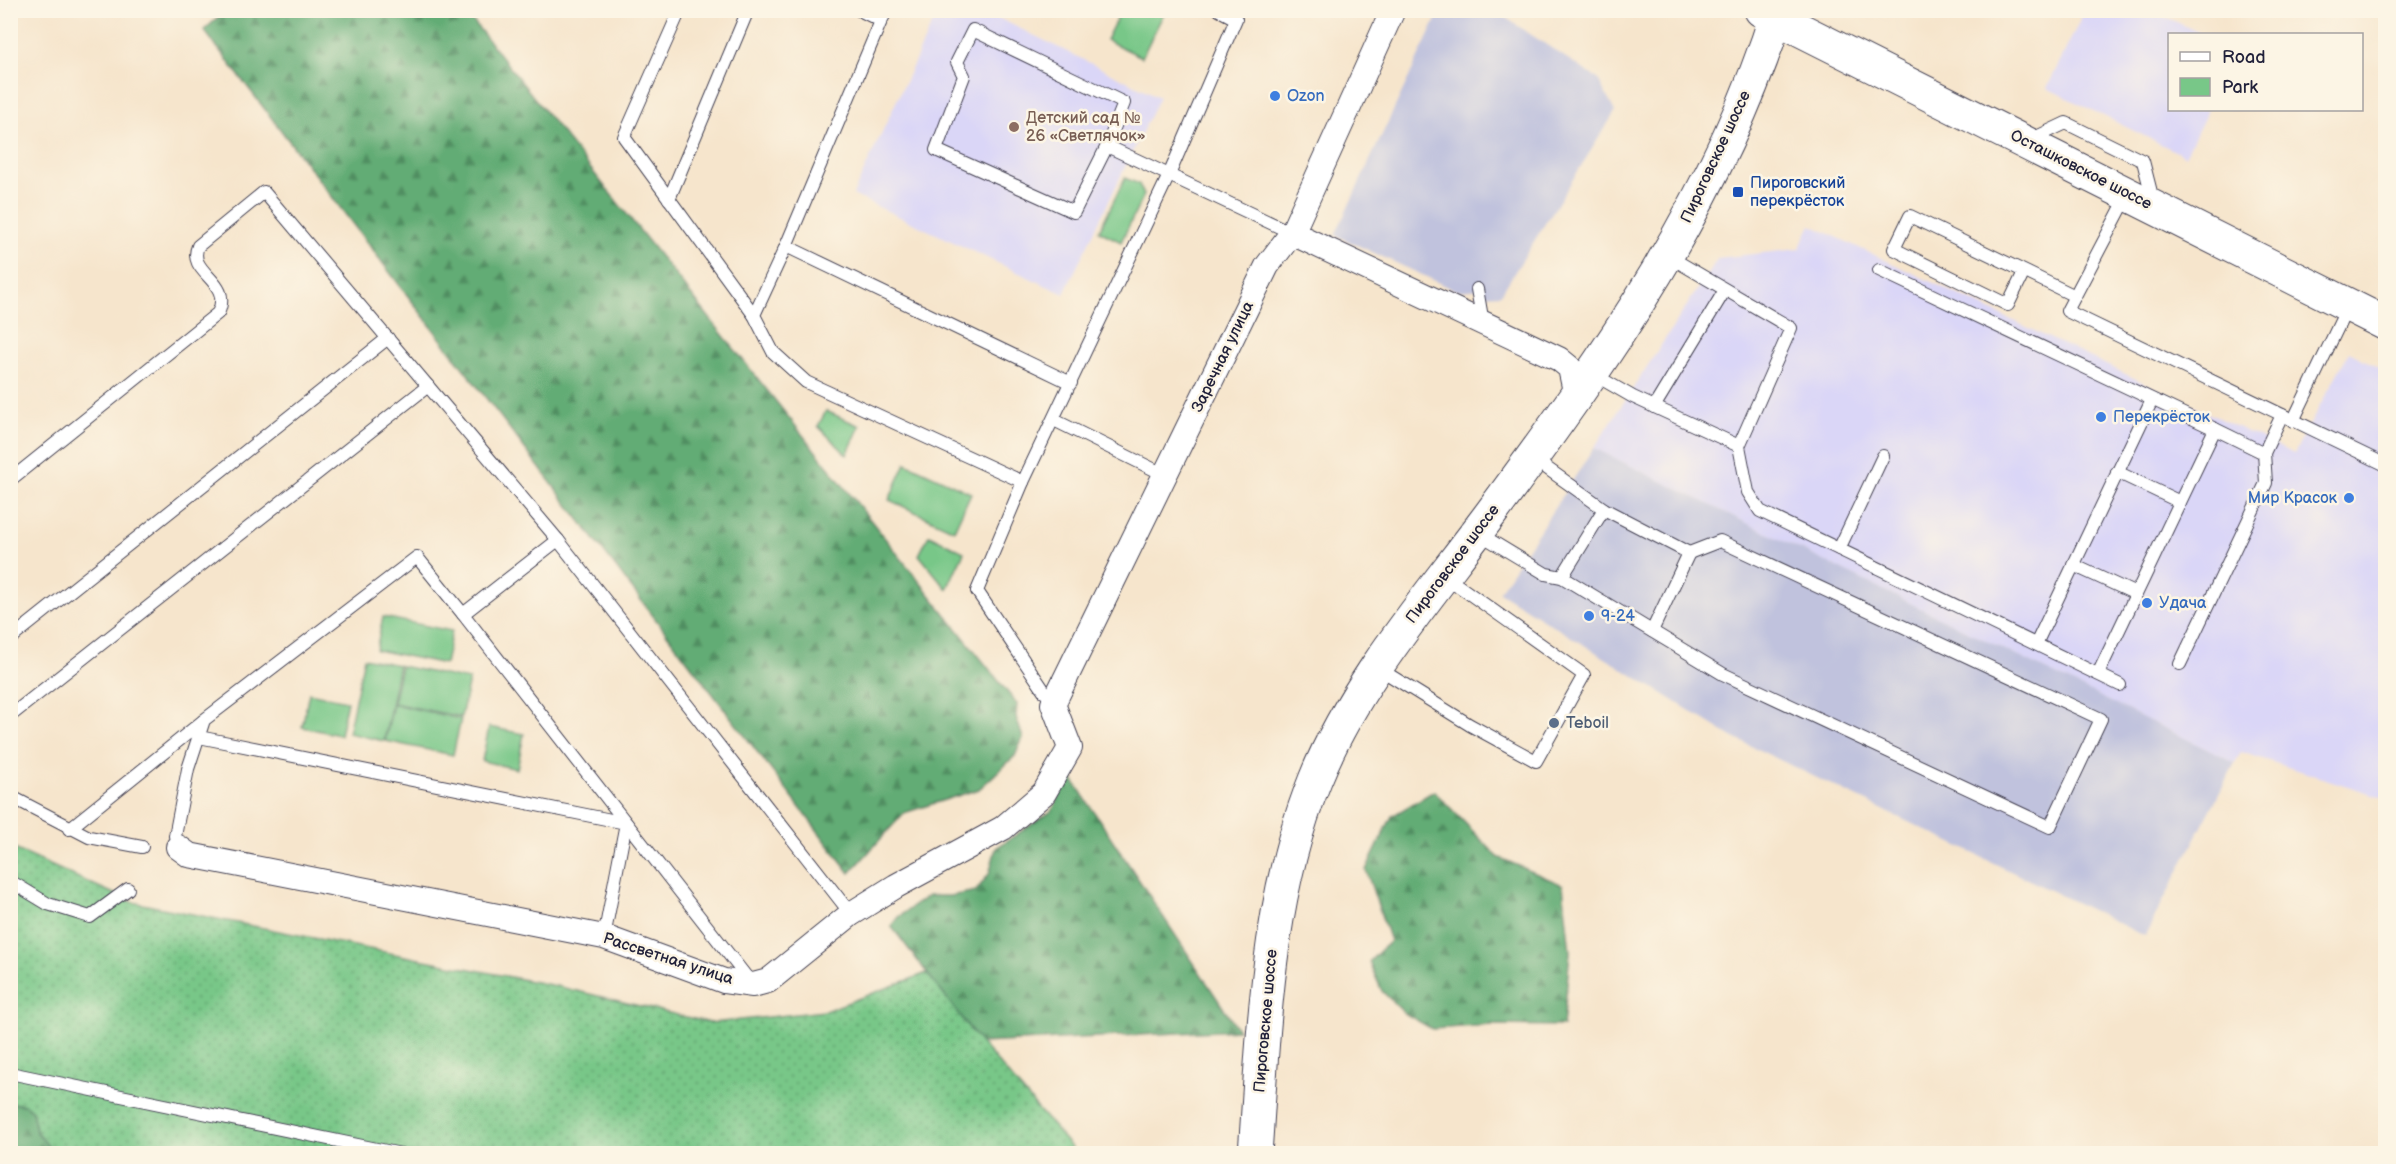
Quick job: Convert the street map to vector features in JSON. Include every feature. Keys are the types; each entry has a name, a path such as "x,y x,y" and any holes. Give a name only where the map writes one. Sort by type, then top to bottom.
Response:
{"main road":[{"name":"Осташковское шоссе","path":"1771,13 2385,324"},
{"name":"Пироговское шоссе","path":"1255,1154 1277,911 1287,862 1300,818 1329,750 1354,702 1377,668 1532,458 1640,304 1668,256 1722,151 1771,13"}],"street":[{"name":"Заречная улица","path":"1053,704 1267,266 1292,233 1393,10"},
{"path":"1292,233 1481,328 1559,359 1589,362 1590,376 1570,368 1559,359"},
{"name":"Рассветная улица","path":"178,847 189,855 604,937 724,981 753,985 768,981 851,914 896,886 1002,828 1044,793 1070,748 1053,704"}],"lane":[{"path":"680,10 624,137 754,315 773,352 806,382 1023,482"},
{"path":"669,199 748,10"},
{"path":"754,315 786,246 884,16 859,10"},
{"path":"1053,704 977,591 1023,482 1169,175 1236,18 1219,10"},
{"path":"973,30 1124,103 1107,146 1074,212 936,150 964,76 957,62 973,30"},
{"path":"1107,146 1292,233"},
{"path":"10,480 218,313 223,302 221,292 197,262 195,254 198,246 264,192 558,540 851,914"},
{"path":"2142,201 2075,296 2067,311 2385,465"},
{"path":"2024,272 2008,305 1894,249 1910,216 2075,296"},
{"path":"786,246 1071,383"},
{"path":"1668,256 1791,328 1739,446 1748,492 1760,511 2120,685"},
{"path":"1879,270 2264,453"},
{"path":"1477,289 1481,328"},
{"path":"1654,407 1725,290"},
{"path":"2294,421 2348,305"},
{"path":"10,639 388,338"},
{"path":"1590,376 1739,446"},
{"path":"10,716 428,386"},
{"path":"2036,644 2152,400"},
{"path":"2180,664 2266,483 2264,453 2282,415"},
{"path":"1054,420 1165,475"},
{"path":"2098,674 2215,429"},
{"path":"1839,549 1883,456"},
{"path":"1532,458 1604,509 1689,553"},
{"path":"2117,472 2180,502"},
{"path":"1562,577 1604,509"},
{"path":"1477,532 1546,574 1562,577 1723,674 2050,827 2101,719 1720,541 1689,553 1652,631"},
{"path":"463,614 558,540"},
{"path":"69,829 204,720 417,557 753,985"},
{"path":"2073,564 2136,594"},
{"path":"1377,668 1470,725 1536,761 1584,675 1444,576"},
{"path":"178,847 175,836 188,769 204,720"},
{"path":"199,737 626,823"},
{"path":"10,796 69,829 89,837 142,847"},
{"path":"604,937 626,823"},
{"path":"10,881 48,904 90,917 128,889"},
{"path":"10,1073 401,1154"}],"shaded area":[{"path":"2085,10 2153,11 2200,33 2168,33 2168,111 2208,111 2185,156 2047,88"},
{"name":"Детский сад № 26 «Светлячок»","path":"938,11 984,11 1159,97 1064,294 853,195"},
{"path":"1440,11 1492,11 1503,16 1598,79 1615,112 1501,294 1484,295 1482,289 1457,291 1335,235"},
{"name":"Удача","path":"1811,225 2294,454 2349,352 2385,371 2385,798 2241,752 2235,763 1594,448 1718,258 1799,249"},
{"path":"1594,448 2235,763 2145,936 1732,737 1499,592"}],"green space":[{"path":"1121,10 1165,11 1142,57 1106,40"},
{"path":"226,11 465,11 1017,704 1016,717 1023,738 1015,756 979,789 904,813 850,873 204,30"},
{"path":"1125,178 1139,184 1144,195 1121,242 1099,231"},
{"path":"826,411 860,426 847,455 818,426"},
{"path":"906,463 971,493 954,530 889,500"},
{"path":"929,535 964,552 947,589 919,555"},
{"path":"383,617 452,631 445,664 376,650"},
{"path":"364,658 399,665 384,741 348,733"},
{"path":"401,666 469,680 461,717 393,703"},
{"path":"309,693 347,701 340,735 302,727"},
{"path":"393,704 461,719 453,755 385,741"},
{"path":"489,727 524,734 517,769 482,761"},
{"path":"1069,774 1238,1030 981,1043 891,926 898,917 928,896 950,896 976,891 989,874 996,848 1052,811"},
{"path":"1434,791 1498,857 1563,885 1570,952 1563,1026 1492,1025 1432,1029 1404,1013 1382,991 1369,962 1390,941 1366,870 1392,816"},
{"path":"10,847 132,902 556,986 711,1023 825,1011 927,973 981,1043 1076,1153 53,1153 36,1131 32,1111 25,1105 11,1103"},
{"path":"10,1103 25,1105 32,1111 36,1131 53,1153 11,1153"}],"place":[{"name":"Ozon","path":"1275,96"},
{"name":"Детский сад № 26 «Светлячок»","path":"1014,127"},
{"name":"Пироговский перекрёсток","path":"1738,192"},
{"name":"Перекрёсток","path":"2101,417"},
{"name":"Мир Красок","path":"2349,498"},
{"name":"Удача","path":"2147,603"},
{"name":"9-24","path":"1589,616"},
{"name":"Teboil","path":"1554,723"}]}
